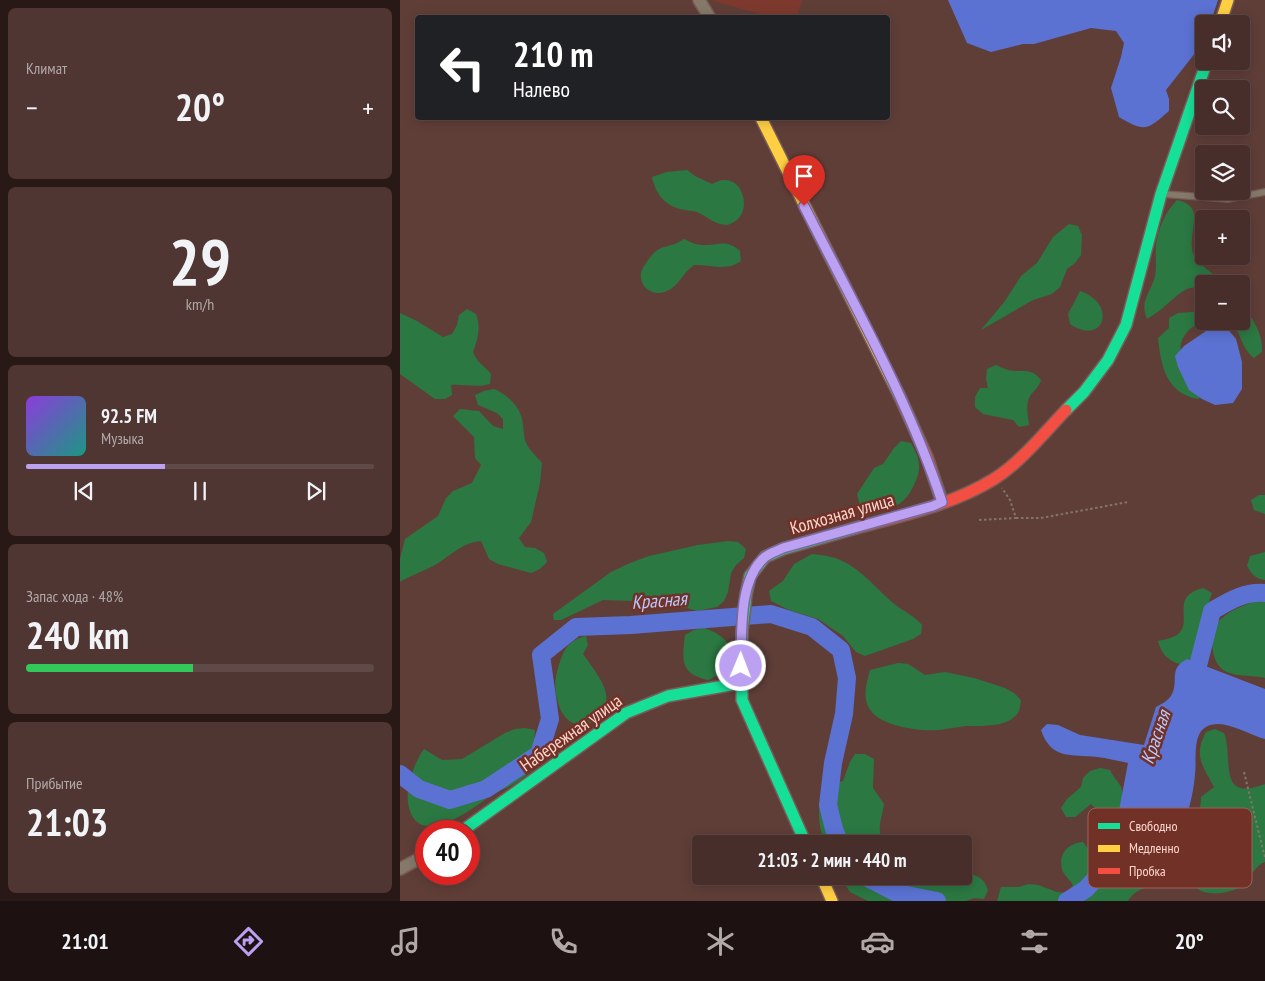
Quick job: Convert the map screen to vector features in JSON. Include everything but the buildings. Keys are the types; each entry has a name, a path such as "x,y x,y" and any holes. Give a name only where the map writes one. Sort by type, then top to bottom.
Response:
{"street":[{"path":"699,0 708,15"},
{"path":"1223,15 1228,0"},
{"name":"Колхозная улица","path":"802,835 758,740 742,700 742,632 750,576 766,557 783,548 933,506 996,478 1017,460 1084,392 1108,360 1126,325 1161,194 1204,70"},
{"path":"762,120 890,377 927,457 942,502"},
{"name":"Набережная улица","path":"477,820 626,713 668,696 741,683"},
{"path":"400,869 415,861"},
{"path":"825,885 832,901"}],"lane":[{"path":"1161,194 1228,199 1265,192"}],"path":[{"path":"996,478 1010,500 1016,518"},
{"path":"979,520 1041,518 1128,502"},
{"path":"1244,772 1265,858"}],"shaded area":[{"path":"711,0 802,0 798,15 764,15"}],"green space":[{"path":"687,170 712,184 723,180 736,184 743,196 744,204 740,217 734,222 723,225 697,212 677,208 665,202 657,191 652,177 667,172"},
{"path":"1177,200 1191,207 1194,213 1192,248 1195,265 1202,265 1214,275 1195,275 1195,288 1183,291 1147,319 1144,307 1155,276 1156,245 1161,226"},
{"path":"1069,224 1078,226 1082,235 1081,255 1067,269 1060,287 1052,294 1033,300 981,330 1005,301 1021,276 1037,263 1053,237"},
{"path":"684,239 700,245 730,245 740,251 741,261 724,267 694,265 671,289 662,293 648,290 642,283 641,273 648,260 656,251"},
{"path":"1080,291 1092,297 1099,305 1102,313 1102,321 1098,327 1091,330 1082,330 1070,324 1068,314"},
{"path":"467,309 476,314 478,319 478,333 473,352 491,374 490,384 480,386 451,385 452,395 445,399 435,399 400,374 400,313 443,337 452,334 457,325 459,315"},
{"path":"1195,312 1195,326 1188,331 1182,339 1181,355 1184,363 1205,392 1198,399 1187,396 1172,384 1167,377 1161,358 1158,338 1169,328 1169,318 1178,313"},
{"path":"1250,315 1261,339 1262,352 1254,358 1249,354 1236,330 1250,330"},
{"path":"996,365 1011,370 1030,372 1041,380 1028,399 1029,425 1019,427 1013,420 983,414 975,407 975,397 980,388 988,388 986,379 987,369"},
{"path":"494,389 507,396 517,408 522,419 526,443 542,463 540,483 531,522 519,538 525,547 535,548 544,553 547,562 540,569 531,573 498,564 489,559 481,541 461,547 433,566 400,582 400,559 405,539 438,516 446,498 453,491 472,483 481,465 475,458 474,437 453,416 460,409 479,411 493,426 503,429 503,419 497,413 478,405 475,395"},
{"path":"901,441 911,443 917,455 919,465 916,481 908,495 903,501 891,508 876,509 860,505 857,494 874,468 883,464"},
{"path":"1259,495 1265,495 1265,514 1254,510 1251,500"},
{"path":"728,541 738,542 746,549 744,558 731,573 728,592 724,601 717,607 697,611 687,608 661,607 633,601 603,600 561,620 554,620 553,614 611,572 630,563 649,556 698,545"},
{"path":"1265,552 1265,580 1256,577 1247,566 1250,556"},
{"path":"812,554 841,560 850,565 889,600 919,622 922,625 921,634 913,639 865,656 856,652 843,636 818,619 789,610 771,601 769,591 783,581 794,564"},
{"path":"1203,588 1212,593 1206,611 1202,640 1186,666 1168,658 1162,651 1158,641 1175,636 1182,630 1184,603 1187,597"},
{"path":"1257,601 1265,602 1265,678 1236,675 1227,672 1216,662 1212,646 1215,630 1222,618 1230,612"},
{"path":"704,628 716,633 726,641 733,657 733,664 726,671 708,680 692,674 688,670 685,665 683,652 685,635 694,630"},
{"path":"586,636 588,645 583,654 604,687 606,700 604,711 598,719 590,724 580,725 571,722 562,713 557,699 555,682 565,650 575,640"},
{"path":"898,663 908,664 925,675 945,672 974,678 1005,688 1021,700 1019,712 1004,723 942,730 911,729 890,723 874,714 869,708 866,699 866,689 870,670"},
{"path":"515,729 535,730 532,770 523,778 452,820 416,820 413,817 408,803 408,789 414,768 424,749 442,760 462,759"},
{"path":"1215,729 1224,733 1227,743 1228,765 1233,783 1239,788 1250,788 1265,784 1265,862 1257,867 1252,874 1252,808 1200,808 1201,797 1214,787 1201,761 1200,748 1206,732"},
{"path":"855,754 865,754 874,759 873,788 884,804 880,835 822,835 819,817 820,802 828,788 843,781"},
{"path":"1100,768 1110,770 1121,787 1122,808 1095,808 1091,804 1075,817 1066,817 1061,808 1067,799 1081,787 1083,778 1090,771"},
{"path":"1083,842 1088,849 1088,888 1144,888 1136,892 1128,901 997,901 1001,887 1019,887 1028,884 1067,893 1073,885 1063,871 1062,858 1069,847"},
{"path":"972,875 982,879 988,890 984,899 974,898 966,901 868,901 850,892 845,885 972,885"},
{"path":"1197,888 1238,888 1222,893 1206,892"}],"water":[{"path":"948,0 1218,0 1213,15 1195,15 1195,53 1166,90 1169,99 1169,111 1150,126 1145,127 1140,127 1119,117 1111,88 1124,43 1116,31 1091,28 1034,44 1023,44 991,52 967,43"},
{"path":"1229,330 1236,339 1242,362 1242,389 1233,403 1215,405 1202,399 1189,390 1178,367 1175,356 1184,346 1206,331"},
{"path":"1187,659 1265,689 1265,739 1228,725 1213,724 1206,727 1197,742 1194,781 1189,808 1119,808 1128,763 1101,757 1063,754 1050,746 1041,730 1047,724 1058,725 1080,735 1144,745 1156,707 1171,696 1174,689 1176,671 1181,663"}],"waterway":[{"name":"Красная","path":"1193,685 1212,611 1244,595 1265,593"},
{"name":"Красная","path":"400,774 419,789 450,800 486,789 539,754 550,719 541,655 576,627 631,625 771,614 812,627 841,650 847,678 844,714 833,763 828,805 836,835"},
{"name":"Красная","path":"881,885 897,893 937,901"},
{"name":"Красная","path":"1067,901 1088,887"}],"traffic: fast":[{"path":"1066,410 1084,392 1108,360 1126,325 1161,194 1204,70"},
{"path":"802,835 742,700 742,631 746,595 750,576 765,557 783,549 856,528"},
{"path":"477,820 626,713 668,696 741,683"}],"traffic: slow":[{"path":"1223,15 1228,0"},
{"path":"762,120 900,397"},
{"path":"825,885 832,901"}],"traffic: jam":[{"path":"900,397 927,457 942,502"},
{"path":"856,528 944,503 978,488 1014,464 1066,410"}],"route":[{"path":"741,666 742,632 750,576 766,557 783,548 942,502 927,457 890,377 804,206"}]}
